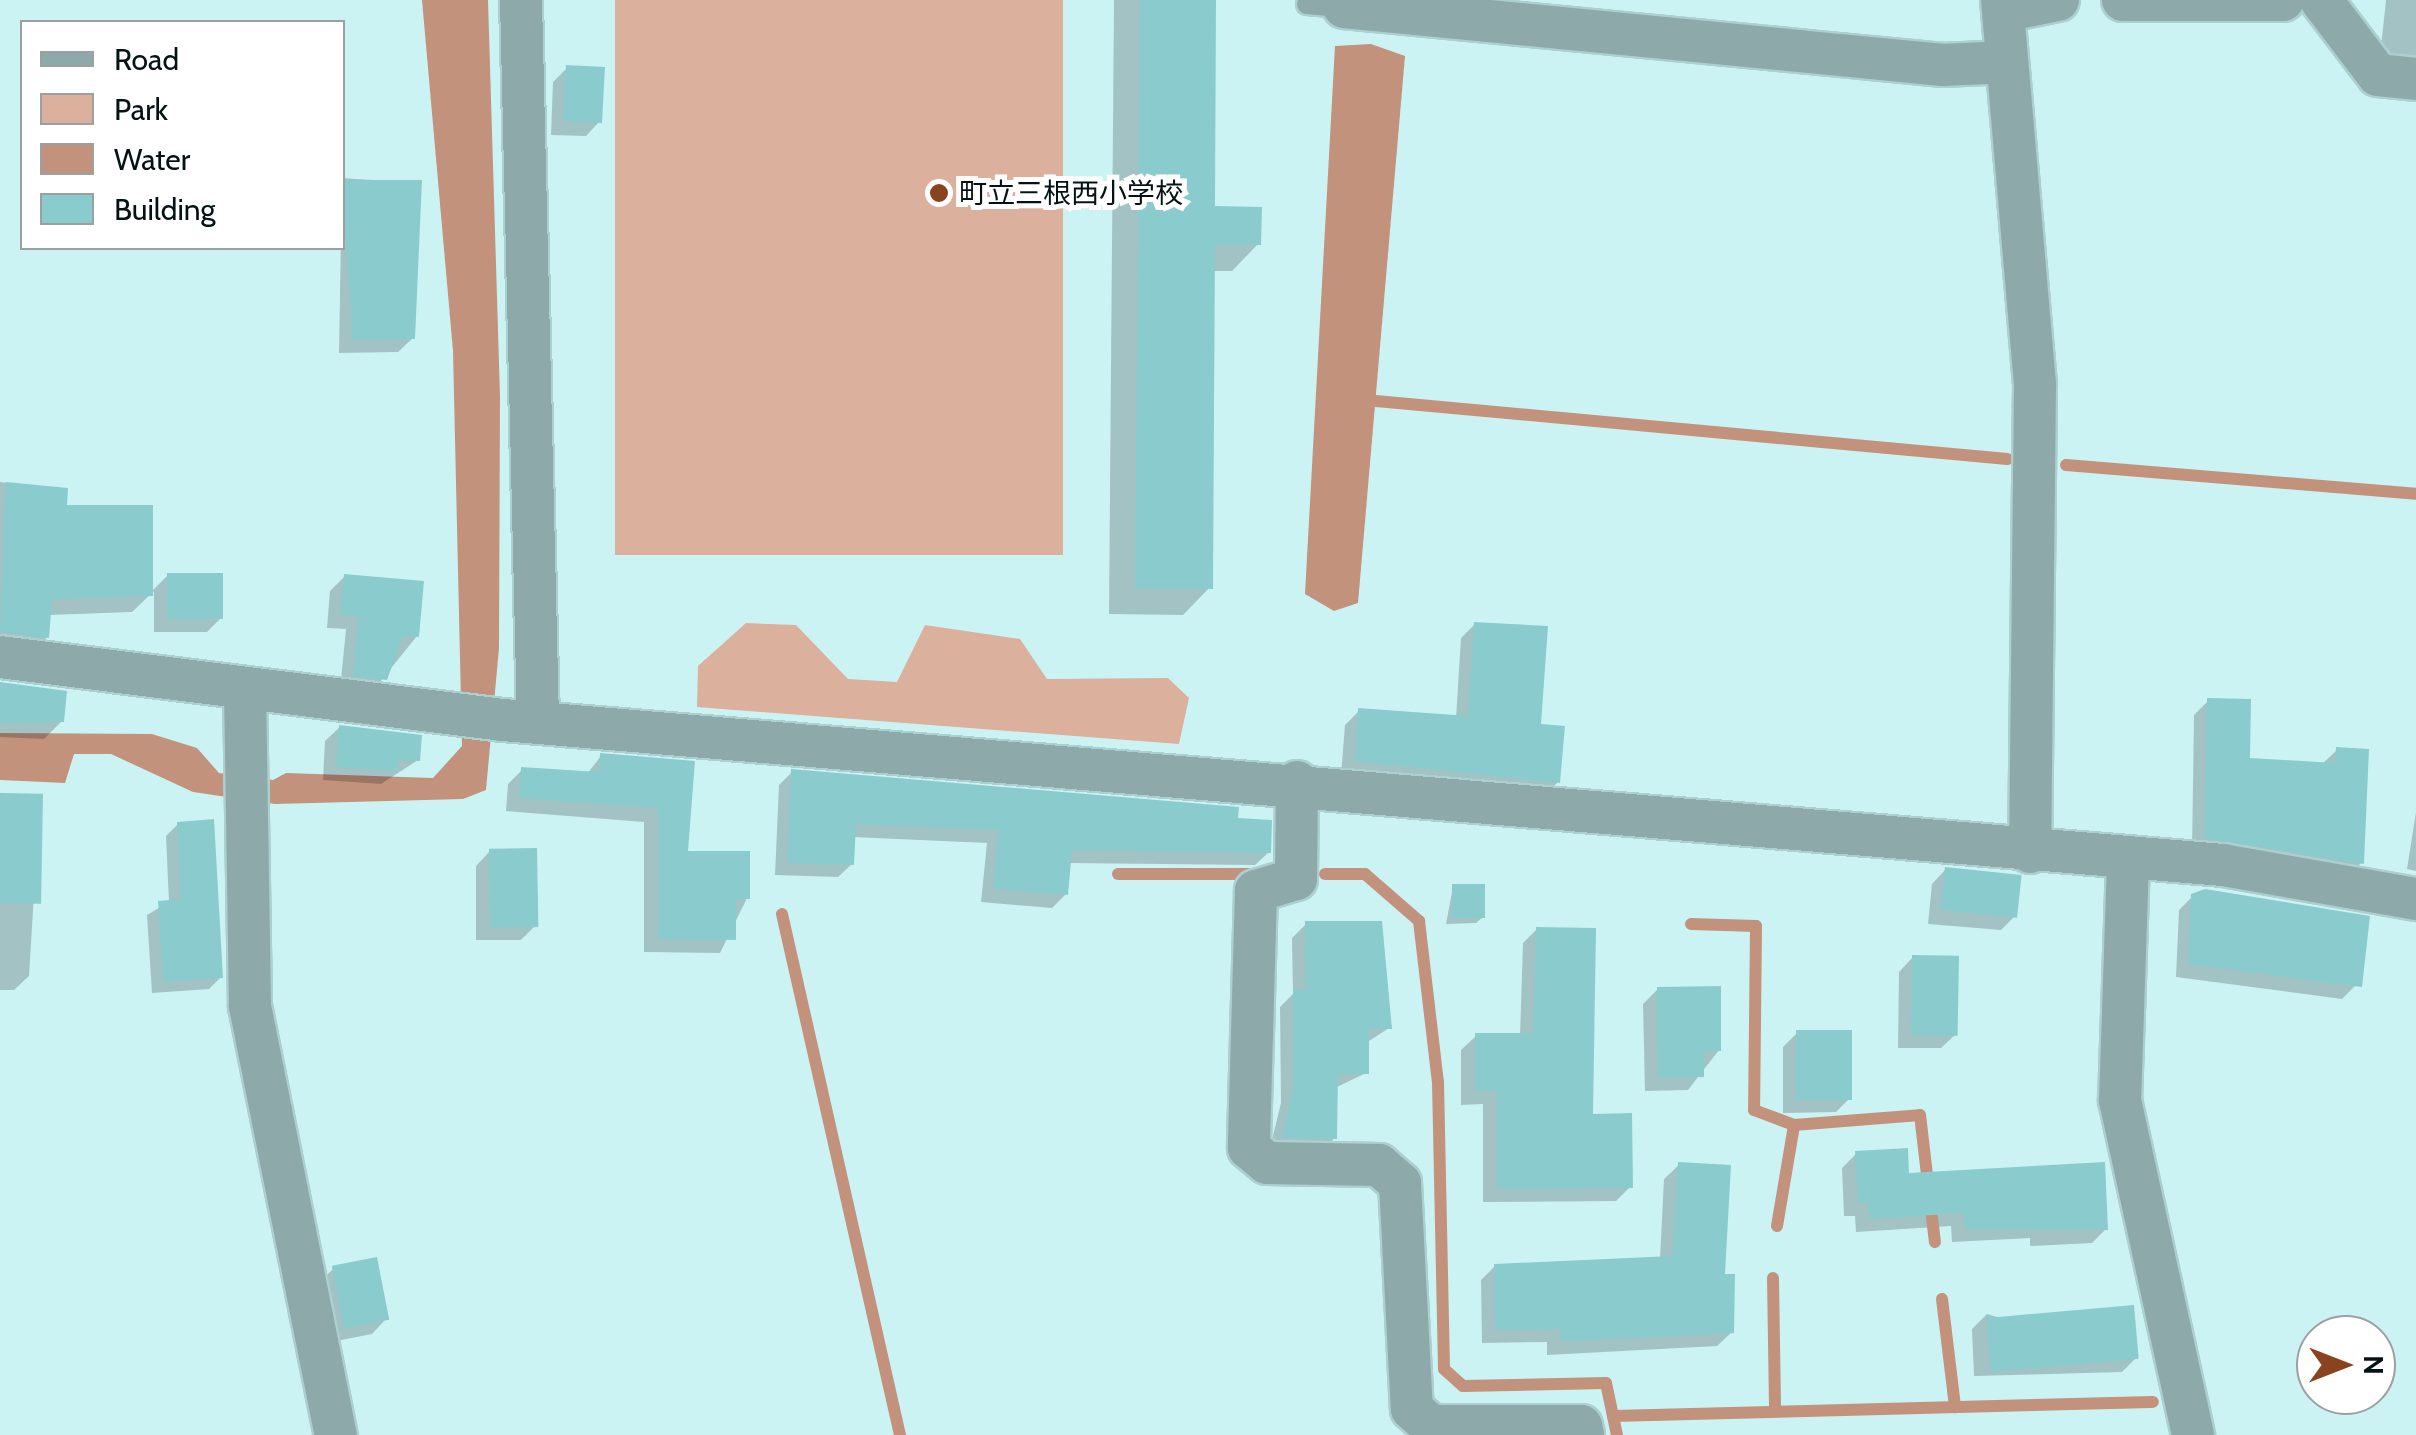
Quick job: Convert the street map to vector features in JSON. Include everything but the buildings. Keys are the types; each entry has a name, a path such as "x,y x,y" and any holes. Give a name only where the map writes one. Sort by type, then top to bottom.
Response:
{"street":[{"path":"520,0 520,722"},
{"path":"2030,852 2036,384 2003,6 2058,0"},
{"path":"2123,0 2283,0"},
{"path":"2321,0 2378,75 2416,79"},
{"path":"1325,5 1943,64 2006,62"},
{"path":"0,658 520,722 1297,782 2128,861 2223,865 2416,898"},
{"path":"244,688 262,1095 336,1435"},
{"path":"1297,782 1296,879 1256,891 1248,1148 1268,1163 1379,1165 1400,1183 1412,1409 1431,1426 1581,1426 1583,1435"},
{"path":"2128,861 2120,1100 2193,1435"}],"green space":[{"path":"615,0 1063,0 1063,555 615,555"},
{"path":"746,623 796,625 848,679 897,682 925,625 1020,639 1047,679 1168,678 1189,698 1179,744 697,707 698,666"}],"water":[{"path":"422,0 488,0 500,396 499,648 486,790 463,799 275,804 193,792 111,754 74,754 65,783 0,780 0,733 152,734 197,748 219,773 273,780 286,773 433,778 462,746 453,351"},
{"path":"1371,44 1405,56 1358,603 1334,611 1305,594 1335,46"}],"waterway":[{"path":"1376,401 2007,459"},
{"path":"2066,465 2416,494"},
{"path":"1118,874 1260,874"},
{"path":"1325,874 1365,874 1419,921 1438,1082 1444,1369 1463,1386 1606,1383 1617,1435"},
{"path":"782,914 900,1435"},
{"path":"1691,924 1756,926 1754,1110 1794,1125 1920,1115 1935,1242"},
{"path":"1777,1226 1794,1125"},
{"path":"1773,1278 1775,1405"},
{"path":"1942,1299 1955,1407"},
{"path":"1613,1416 2153,1402"}],"place":[{"name":"町立三根西小学校","path":"939,193"}]}
